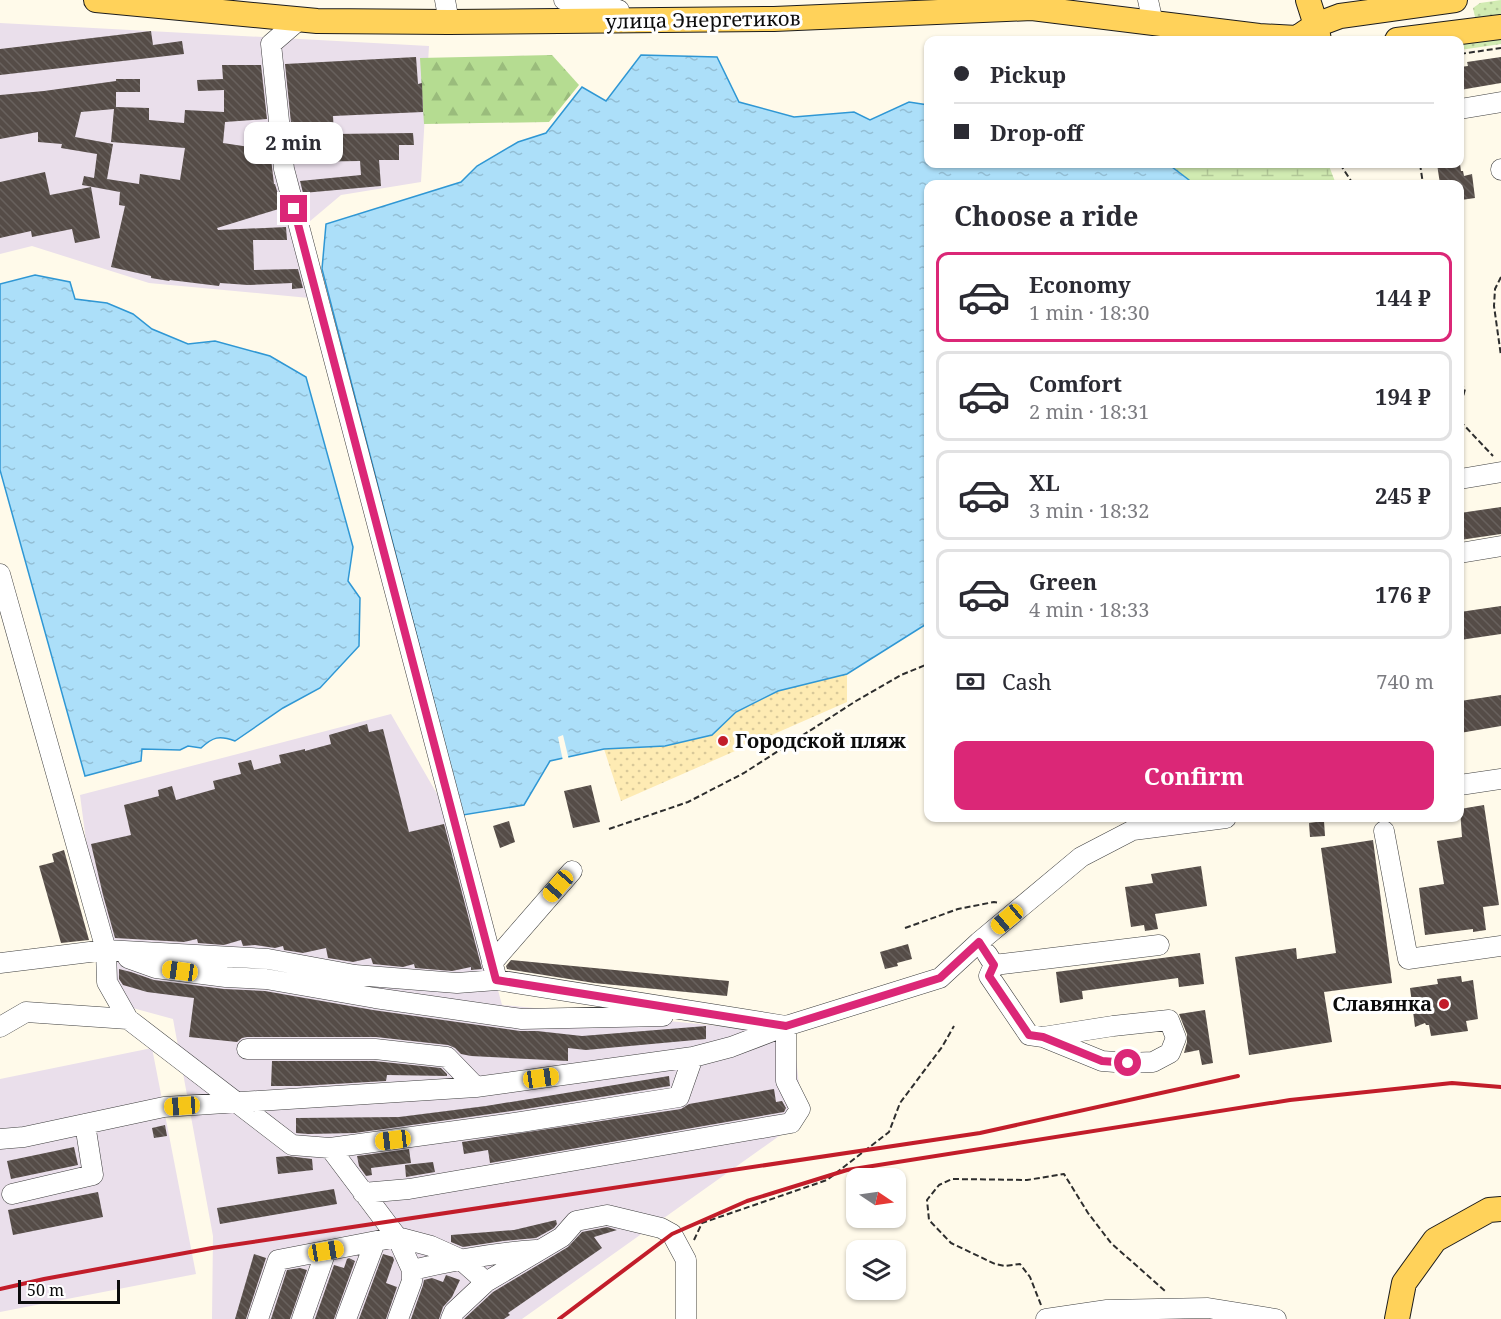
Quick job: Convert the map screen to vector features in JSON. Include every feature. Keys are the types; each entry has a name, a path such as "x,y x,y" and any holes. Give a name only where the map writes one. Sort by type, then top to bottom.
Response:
{"main road":[{"name":"улица Энергетиков","path":"96,0 312,15 447,11 619,10 774,20 1032,8 1151,11 1259,36 1310,36"},
{"path":"1308,0 1310,36"},
{"path":"1310,36 1340,16 1450,0 1455,36"},
{"path":"1464,41 1501,27"},
{"path":"1397,1319 1404,1282 1435,1240 1489,1210 1501,1209"}],"street":[{"path":"571,1 619,10"},
{"path":"312,15 271,44 284,169 494,972"},
{"path":"1464,108 1501,102"},
{"path":"1464,478 1500,472"},
{"path":"1464,552 1501,546"},
{"path":"0,574 106,950 107,981 128,1019 292,1145 330,1148 521,1122 679,1097 693,1057"},
{"path":"1464,784 1501,779"},
{"path":"0,1139 24,1137 164,1107 476,1087 693,1057 731,1047 786,1026 940,978 979,942 1081,857 1133,830 1195,822"},
{"path":"1384,831 1408,959 1501,946"},
{"path":"494,972 572,871"},
{"path":"979,942 994,965"},
{"path":"994,965 1159,945"},
{"path":"106,950 156,968 226,977 266,979 375,999 522,1019 662,1016 691,1011"},
{"path":"0,963 106,950 268,959 355,975 445,983 457,983 494,972 691,1011 786,1026"},
{"path":"994,965 989,976 1029,1035 1043,1037 1102,1061 1128,1063 1153,1062 1170,1053 1176,1038 1169,1020 1043,1037"},
{"path":"0,1027 26,1012 128,1019"},
{"path":"363,1193 409,1188 791,1123 800,1109 786,1082 786,1026"},
{"path":"247,1049 375,1050 447,1057 476,1087"},
{"path":"12,1194 93,1175 86,1124"},
{"path":"330,1148 397,1238 412,1270 412,1281 398,1319"},
{"path":"383,1219 409,1188"},
{"path":"451,1319 454,1312 486,1282 562,1237 576,1221 607,1215 661,1228 672,1234 686,1260 686,1319"},
{"path":"258,1319 278,1260 397,1238 431,1246 460,1259 486,1282"},
{"path":"346,1319 375,1242"},
{"path":"412,1270 496,1253 541,1249"},
{"path":"302,1319 326,1251"},
{"path":"1045,1315 1107,1310 1208,1308 1276,1319"}],"path":[{"path":"1464,45 1501,48"},
{"path":"1501,277 1495,289 1494,306 1501,356"},
{"path":"1464,425 1497,460 1500,472"},
{"path":"609,829 688,802 744,774 856,701 902,675 924,666"},
{"path":"904,928 958,909 994,902 1020,907"},
{"path":"682,1252 688,1248 702,1223 827,1180 889,1132 900,1102 942,1047 954,1026"},
{"path":"1045,1315 1030,1277 1020,1264 1005,1266 995,1264 951,1243 929,1220 927,1200 939,1185 952,1179 1027,1180 1064,1174 1110,1243 1185,1309"}],"shaded area":[{"path":"0,23 429,46 421,182 341,195 309,222 309,298 149,283 32,246 0,254"},
{"path":"391,714 452,820 502,1005 793,1033 803,1119 522,1319 212,1319 213,1236 173,1019 107,1001 80,795"},
{"path":"152,1048 196,1274 0,1312 0,1079"}],"green space":[{"path":"1501,0 1501,19 1482,21 1475,17 1473,8 1480,3"},
{"path":"1501,36 1501,44 1464,49 1464,41"},
{"path":"552,55 579,85 549,122 424,124 420,58"},
{"path":"1173,168 1330,168 1334,180 1189,180"}],"sand":[{"name":"Городской пляж","path":"847,674 847,702 621,801 604,749 665,746 712,735 736,712 778,691"}],"water":[{"path":"641,55 717,57 739,102 794,117 854,112 870,120 909,102 924,104 924,168 1173,168 1189,180 924,180 924,626 847,674 778,691 736,712 712,735 665,746 604,749 550,761 524,805 463,815 322,269 326,224 461,182 477,166 518,142 546,133 582,87 606,101"},
{"path":"35,275 70,282 75,299 107,303 133,314 152,329 188,344 215,341 270,356 306,377 353,547 348,581 360,598 359,646 320,688 283,708 235,741 220,738 209,741 201,748 188,746 180,750 142,749 141,761 85,776 0,470 0,284"}],"pier":[{"path":"563,735 569,760 563,761 558,737"}],"building":[{"path":"151,31 153,45 182,41 184,54 0,75 0,49"},
{"path":"416,57 418,84 422,83 423,112 333,116 334,134 413,133 414,145 399,145 399,160 379,160 381,186 303,193 300,181 361,175 360,161 295,162 285,64"},
{"path":"1501,57 1501,83 1464,89 1464,66 1468,66 1467,62"},
{"path":"222,65 261,65 267,119 225,122 223,143 270,150 274,184 282,208 217,228 218,230 286,227 287,240 253,240 254,270 298,269 303,288 292,289 292,283 248,285 220,283 219,286 169,281 111,267 125,206 119,205 120,192 82,185 84,176 94,178 97,154 61,148 62,144 38,142 38,132 0,139 0,95 44,91 116,81 116,79 140,79 140,92 116,92 116,107 149,108 149,120 184,123 185,110 224,112 224,90 198,91 197,80 223,79","holes":["114,109 111,142 185,148 180,180 140,174 139,184 107,179 113,144 75,137 81,112"]},
{"path":"1438,168 1461,168 1464,176 1472,174 1475,198 1464,200 1464,180 1439,180"},
{"path":"45,172 50,195 91,187 100,238 75,243 72,229 32,237 31,231 0,238 0,182"},
{"path":"1501,507 1501,534 1464,539 1464,512"},
{"path":"1501,606 1501,634 1464,639 1464,611"},
{"path":"1501,695 1501,726 1464,732 1464,700"},
{"path":"367,724 369,732 383,729 409,832 444,824 482,969 471,970 471,967 452,971 415,968 414,964 403,967 373,964 371,958 353,962 328,958 326,948 303,953 284,950 283,946 275,948 243,946 241,940 224,945 198,943 197,939 184,942 115,938 91,844 131,835 124,805 159,796 158,790 172,786 176,800 215,789 213,781 241,774 238,763 251,760 254,770 281,763 279,755 331,744 329,735"},
{"path":"591,785 600,822 573,828 564,791"},
{"path":"1484,805 1499,905 1483,907 1486,930 1473,932 1473,929 1425,935 1419,888 1444,884 1437,841 1462,837 1461,822 1464,822 1464,808"},
{"path":"509,821 515,842 500,848 493,826"},
{"path":"1324,822 1325,836 1310,837 1309,823"},
{"path":"1373,840 1392,983 1324,992 1332,1042 1249,1055 1235,957 1296,948 1297,959 1336,953 1321,848"},
{"path":"64,850 89,940 61,943 39,866 54,862 52,854"},
{"path":"1201,866 1207,906 1155,914 1158,929 1145,931 1144,925 1131,927 1125,887 1153,883 1151,874"},
{"path":"908,944 912,959 885,969 880,952"},
{"path":"1200,953 1204,984 1179,987 1178,978 1082,991 1083,999 1060,1003 1056,972"},
{"path":"511,960 729,981 727,996 594,983 507,969 506,966"},
{"path":"119,969 154,980 224,989 265,991 373,1010 520,1031 582,1036 706,1026 706,1039 586,1050 568,1048 568,1061 471,1056 461,1054 448,1045 376,1037 247,1037 237,1042 189,1037 194,998 147,992 123,985 119,979"},
{"name":"Славянка","path":"1461,976 1462,982 1473,980 1478,1019 1466,1021 1468,1031 1431,1036 1429,1025 1425,1023 1415,1027 1410,988 1438,984 1437,979"},
{"path":"1205,1010 1213,1063 1202,1065 1199,1050 1184,1053 1187,1034 1179,1014"},
{"path":"272,1061 374,1061 441,1068 447,1076 387,1075 386,1081 271,1086"},
{"path":"669,1076 670,1086 519,1110 355,1133 296,1133 296,1118 399,1117 486,1106"},
{"path":"774,1089 776,1102 782,1101 786,1108 784,1112 490,1163 488,1150 464,1154 462,1142 681,1109 689,1104"},
{"path":"165,1125 167,1136 154,1138 152,1128"},
{"path":"74,1147 78,1165 11,1179 7,1161"},
{"path":"409,1149 411,1163 371,1168 372,1175 366,1176 359,1166 357,1156"},
{"path":"276,1157 312,1159 313,1170 278,1174"},
{"path":"433,1162 435,1172 406,1177 405,1165"},
{"path":"334,1189 337,1204 220,1224 217,1208"},
{"path":"98,1192 103,1217 13,1235 8,1210"},
{"path":"556,1220 557,1224 554,1228 536,1238 463,1247 451,1242 451,1235 514,1230"},
{"path":"607,1227 617,1230 594,1237 602,1248 508,1313 510,1315 504,1319 464,1319 493,1292 568,1247 582,1232"},
{"path":"254,1254 266,1258 246,1319 235,1319"},
{"path":"383,1254 393,1257 394,1260 386,1283 397,1287 386,1319 359,1319"},
{"path":"349,1258 355,1261 334,1319 315,1319 334,1265 344,1268"},
{"path":"300,1268 307,1270 290,1319 271,1319 287,1270"},
{"path":"446,1275 460,1280 452,1297 443,1307 439,1319 411,1319 424,1280 432,1278 443,1282"}],"railway":[{"path":"0,1289 212,1248 980,1133 1238,1076"},
{"path":"559,1319 672,1234 747,1201 847,1170 1290,1100 1452,1083 1501,1087"}],"place":[{"name":"Городской пляж","path":"723,741"},
{"name":"Славянка","path":"1444,1004"}],"route":[{"path":"294,209 496,980 786,1026 940,978 979,942 994,965 989,976 1029,1035 1043,1037 1102,1061 1128,1063"}]}
